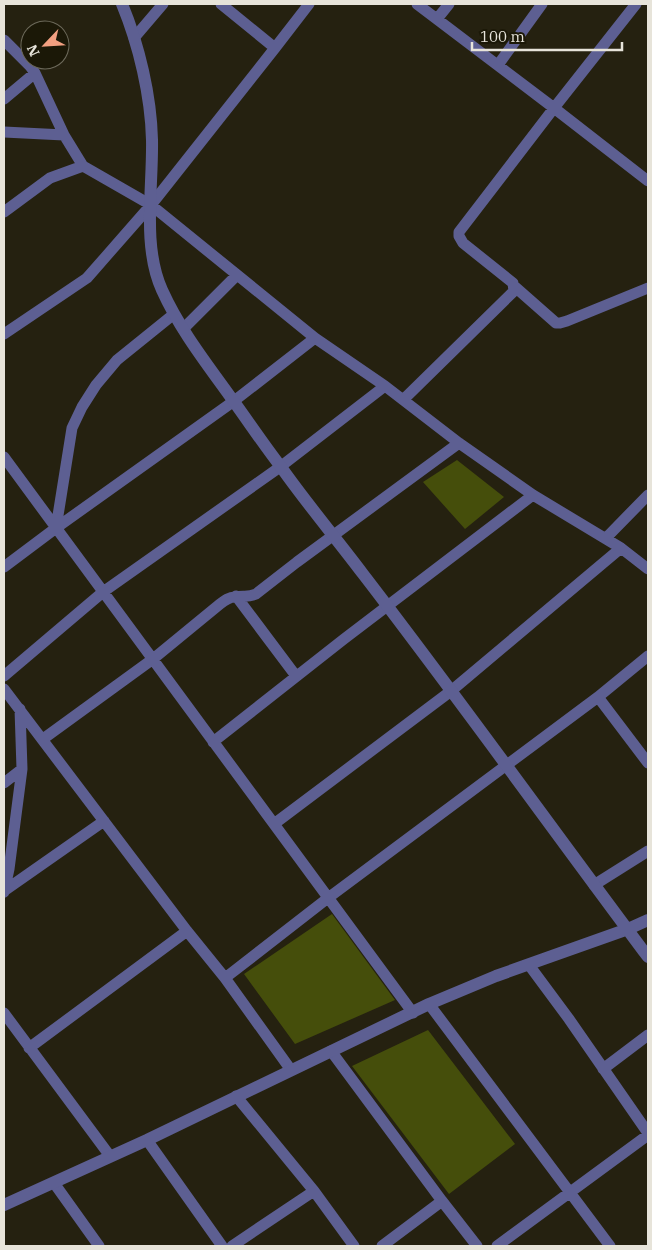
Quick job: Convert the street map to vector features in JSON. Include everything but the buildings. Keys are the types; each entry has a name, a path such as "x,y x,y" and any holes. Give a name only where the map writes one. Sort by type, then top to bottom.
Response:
{"street":[{"path":"122,4 142,66 151,117 151,244 154,268 174,314 280,467 451,691 648,957"},
{"path":"134,38 163,4"},
{"path":"221,4 275,48"},
{"path":"4,334 87,278 151,205 309,4"},
{"path":"417,4 648,180"},
{"path":"437,20 449,4"},
{"path":"498,65 542,4"},
{"path":"636,4 459,232 459,236 463,243 513,283 514,286 556,322 566,322 648,288"},
{"path":"4,40 35,73 64,135 83,166 151,205 315,338 385,386 533,495 606,538 648,569"},
{"path":"4,99 35,73"},
{"path":"4,132 64,135"},
{"path":"4,212 50,178 83,166"},
{"path":"183,329 238,274"},
{"path":"403,400 514,291 514,286"},
{"path":"56,528 72,428 82,407 96,385 117,360 174,314"},
{"path":"4,567 234,401 315,338"},
{"path":"4,676 103,592 280,467 385,386"},
{"path":"43,740 153,659 227,599 236,596 250,597 256,594 460,443"},
{"path":"4,457 413,1013"},
{"path":"213,742 296,676 533,495"},
{"path":"606,538 648,495"},
{"path":"274,824 451,691 621,548"},
{"path":"236,596 296,676"},
{"path":"225,978 328,898 598,697 648,656"},
{"path":"4,689 187,931 225,978 291,1070"},
{"path":"598,697 648,763"},
{"path":"4,891 9,869 22,769 20,709"},
{"path":"4,783 22,769"},
{"path":"4,891 104,821"},
{"path":"594,885 648,851"},
{"path":"4,1206 147,1140 429,1004 496,976 628,930 648,920"},
{"path":"29,1048 187,931"},
{"path":"496,1246 648,1134 529,964"},
{"path":"429,1004 610,1246"},
{"path":"4,1013 110,1156"},
{"path":"603,1069 648,1036"},
{"path":"331,1052 477,1246"},
{"path":"236,1096 314,1191 354,1246"},
{"path":"147,1140 222,1246"},
{"path":"54,1183 99,1246"},
{"path":"232,1246 314,1191"},
{"path":"382,1246 442,1201"}],"green space":[{"path":"457,460 504,497 465,529 423,482"},
{"path":"332,914 395,1000 295,1044 244,974"},
{"path":"428,1030 515,1144 449,1194 352,1066"}]}
